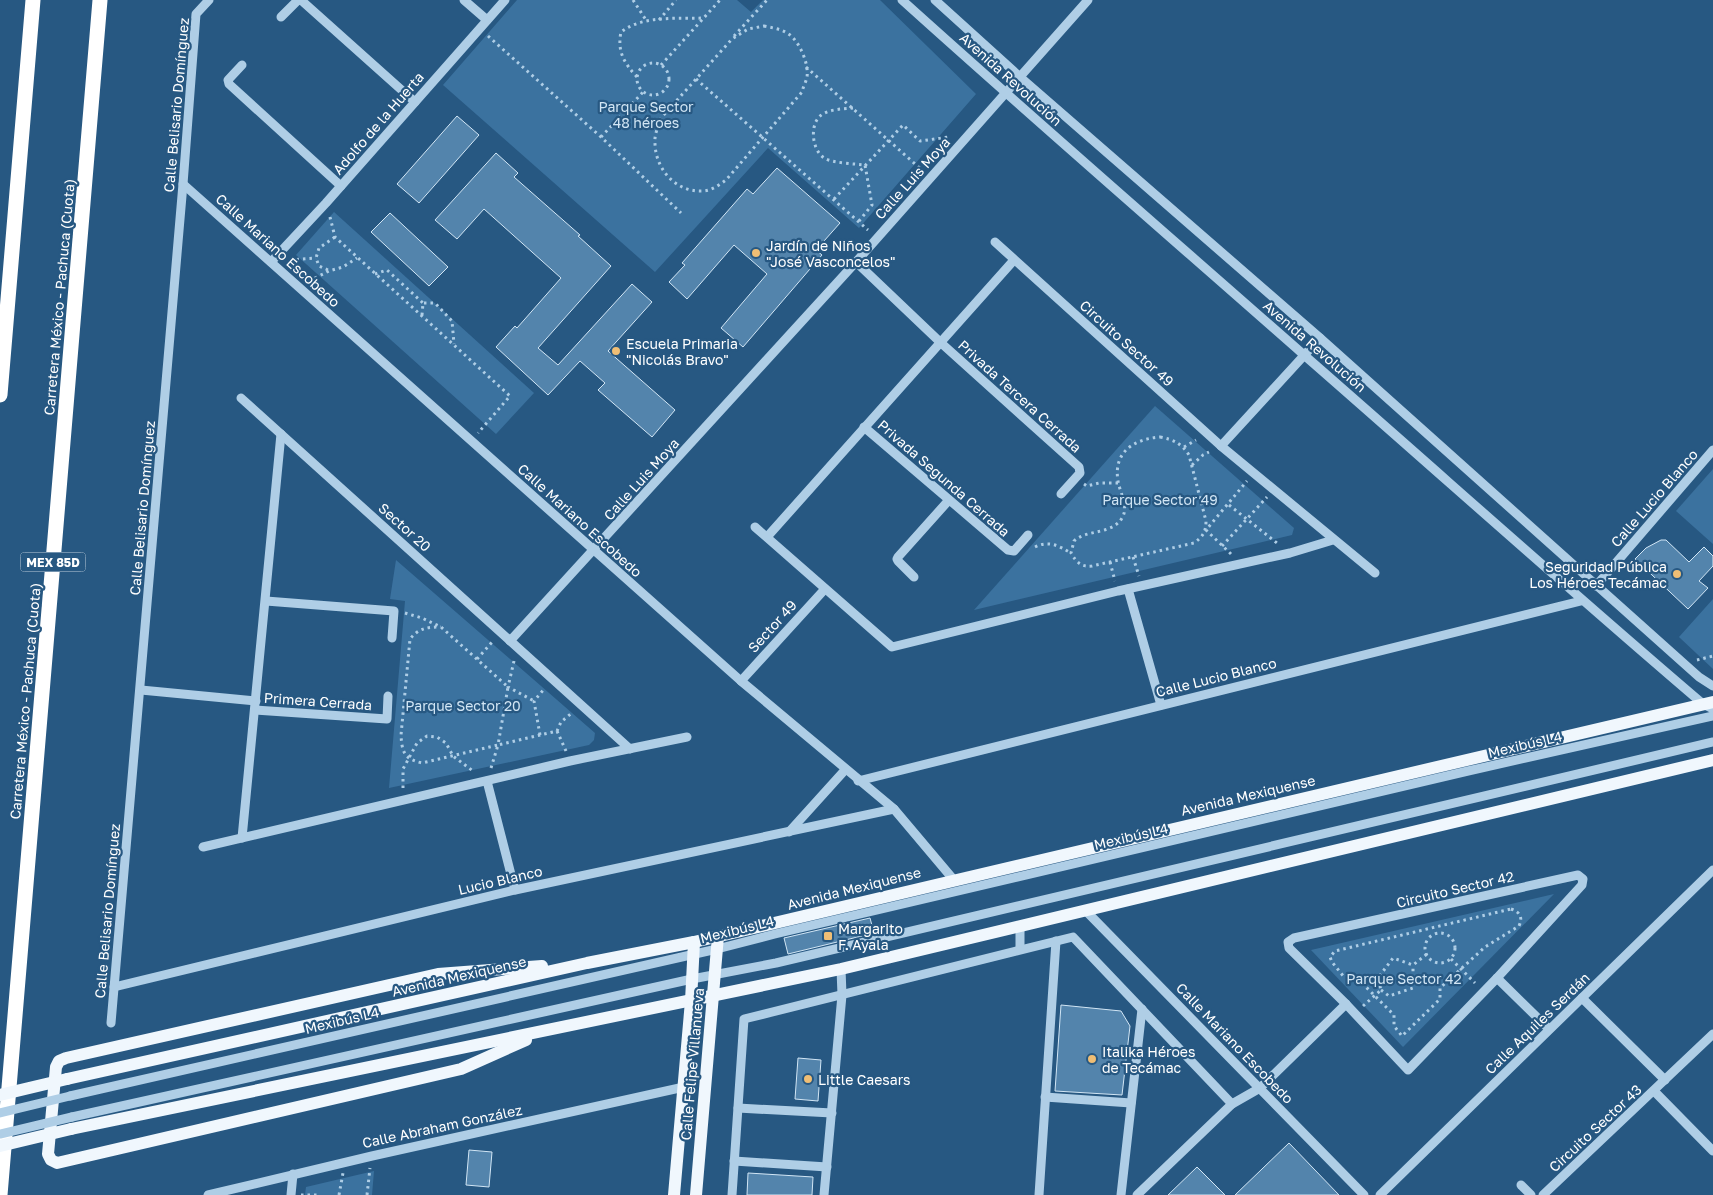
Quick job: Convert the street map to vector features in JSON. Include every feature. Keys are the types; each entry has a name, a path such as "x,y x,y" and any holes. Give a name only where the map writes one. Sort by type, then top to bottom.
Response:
{"highway":[{"path":"0,395 32,0"},
{"name":"Carretera México - Pachuca (Cuota)","path":"0,1195 100,0"}],"main road":[{"name":"Avenida Mexiquense","path":"0,1095 587,962 694,948 718,943 953,880 1710,705"},
{"path":"0,1146 72,1123 548,1030 841,969 1713,760"},
{"name":"Calle Felipe Villanueva","path":"696,1195 718,943"},
{"name":"Calle Felipe Villanueva","path":"674,1195 694,948"},
{"path":"548,1030 461,1069 57,1163 51,1160 48,1154 56,1067 59,1061 66,1058 438,974 587,962"}],"street":[{"name":"Calle Belisario Domínguez","path":"111,1023 141,690 196,14 209,0"},
{"path":"281,17 298,0 302,1 415,102"},
{"path":"464,0 487,20"},
{"name":"Adolfo de la Huerta","path":"271,262 341,186 505,0"},
{"name":"Avenida Revolución","path":"902,0 1581,601 1710,705"},
{"name":"Avenida Revolución","path":"935,0 1020,77 1320,338 1699,677 1713,686"},
{"name":"Calle Luis Moya","path":"594,551 878,238 1088,0"},
{"path":"242,64 230,76 228,80 230,84 341,186"},
{"name":"Calle Mariano Escobedo","path":"183,184 740,681 894,809 953,880"},
{"name":"Circuito Sector 49","path":"995,242 1221,446 1374,573"},
{"path":"767,537 1014,260"},
{"path":"856,262 940,342"},
{"path":"1221,446 1320,338"},
{"name":"Privada Tercera Cerrada","path":"940,342 1079,467 1080,473 1076,478"},
{"name":"Sector 20","path":"240,398 630,749"},
{"name":"Privada Segunda Cerrada","path":"864,427 1008,550 1014,551 1024,538"},
{"path":"242,838 281,434"},
{"name":"Calle Lucio Blanco","path":"1596,586 1713,450"},
{"path":"1061,494 1076,478"},
{"path":"914,577 898,562 898,556 949,500"},
{"path":"755,527 824,590 892,647 1118,591 1290,553 1334,540"},
{"path":"514,644 594,551"},
{"path":"1128,589 1161,705"},
{"name":"Sector 49","path":"740,681 824,590"},
{"path":"266,601 394,611 392,638"},
{"name":"Calle Lucio Blanco","path":"858,780 1581,601"},
{"path":"141,690 255,705"},
{"name":"Primera Cerrada","path":"255,705 387,719 388,696"},
{"name":"Mexibús L4","path":"718,943 774,934 1713,716"},
{"path":"203,847 570,761 687,737"},
{"path":"0,1134 72,1123 692,979 814,954 1713,742"},
{"path":"789,832 845,770"},
{"path":"487,781 515,890"},
{"name":"Lucio Blanco","path":"114,987 515,890 894,809"},
{"name":"Calle Aquiles Serdán","path":"1380,1195 1713,870"},
{"name":"Circuito Sector 42","path":"1578,875 1583,879 1582,885 1497,978 1408,1070 1346,1004 1289,948 1288,942 1294,938 1578,875"},
{"name":"Calle Mariano Escobedo","path":"1086,911 1364,1195"},
{"path":"1020,926 1020,950"},
{"path":"732,1195 744,1019 842,995 882,983 1073,937 1232,1104"},
{"path":"1039,1195 1056,941"},
{"name":"Mexibús L4","path":"0,1113 694,948"},
{"path":"824,1195 842,995 841,969"},
{"path":"1497,978 1549,1029"},
{"path":"1582,998 1666,1080"},
{"path":"1137,1195 1232,1104 1260,1088 1346,1004"},
{"path":"1122,1195 1142,1009"},
{"name":"Circuito Sector 43","path":"1543,1195 1713,1034"},
{"name":"Calle Abraham González","path":"208,1195 345,1162 684,1087"},
{"path":"1654,1091 1713,1151"},
{"path":"1045,1097 1131,1103"},
{"path":"738,1108 832,1113"},
{"path":"734,1161 827,1167"},
{"path":"291,1195 293,1174"},
{"path":"1521,1185 1531,1195"}],"path":[{"path":"633,0 646,21"},
{"path":"658,20 676,0"},
{"path":"661,65 720,0"},
{"path":"732,39 748,29 764,26 778,28 790,35 799,46 805,59 807,76 802,92 726,180 716,187 703,191 685,189 672,182 664,172 658,159 655,145 656,132 661,118 767,0"},
{"path":"637,77 626,65 621,54 619,42 621,32 629,25 640,21 704,18"},
{"path":"480,28 601,137 681,214"},
{"path":"651,63 661,65 667,73 666,87 658,94 643,92 637,83 637,77 642,68 651,63"},
{"path":"806,66 931,178"},
{"path":"696,79 878,238"},
{"path":"601,137 643,92"},
{"path":"852,108 832,110 819,117 814,128 814,139 818,150 825,159 865,166"},
{"path":"834,199 903,125 920,141 969,135"},
{"path":"858,221 872,205 865,166"},
{"path":"326,202 335,237 510,396 471,441"},
{"path":"328,271 319,266 316,258 319,248 335,237"},
{"path":"271,262 316,258"},
{"path":"298,286 328,271 343,267 357,258"},
{"path":"375,274 387,270 423,303 435,303 452,321 454,345"},
{"path":"422,316 423,303"},
{"path":"1072,553 1074,541 1078,538 1108,529 1122,520 1124,504 1118,483 1119,463 1123,453 1130,446 1148,438 1160,437 1174,440 1184,447 1192,464 1206,521 1206,530 1222,546 1244,563"},
{"path":"1192,464 1203,455 1221,446"},
{"path":"1024,538 1032,549 1040,544 1048,543 1059,546 1072,553 1079,564 1084,567 1194,543 1202,537 1254,472"},
{"path":"1076,478 1087,486 1104,482 1118,483"},
{"path":"1222,546 1247,521 1273,490"},
{"path":"1229,505 1290,553"},
{"path":"1133,557 1142,586"},
{"path":"1110,562 1118,591"},
{"path":"394,611 422,618 441,627 508,687 534,701"},
{"path":"441,627 426,627 416,632 410,639 401,735 402,746 406,756 422,763 557,731"},
{"path":"477,659 501,632"},
{"path":"404,801 403,769 417,743 427,736 446,742 453,756 487,781 498,745 514,644"},
{"path":"540,735 534,701 552,679"},
{"path":"570,761 557,731 560,722 581,706"},
{"path":"1511,910 1517,911 1521,916 1519,926 1485,947 1440,988 1440,999 1402,1036 1394,1026 1394,1015 1374,996 1354,975 1344,976 1332,962 1330,956 1335,951 1511,910"},
{"path":"1445,934 1453,940 1455,949 1451,958 1443,963 1433,962 1426,954 1426,945 1431,936 1445,934"},
{"path":"1413,965 1393,958 1378,978 1380,990 1389,996 1413,988 1413,965 1426,954"},
{"path":"1451,958 1484,992"},
{"path":"1354,1013 1380,990"},
{"path":"367,1195 372,1156"},
{"path":"340,1195 345,1162"}],"green space":[{"name":"Parque Sector 48 héroes","path":"517,0 737,0 751,12 763,0 880,0 976,94 859,228 768,148 655,272 443,85"},
{"path":"334,212 534,393 496,434 296,255"},
{"name":"Parque Sector 49","path":"1155,406 1294,528 1292,535 974,610"},
{"path":"1713,469 1713,544 1676,511"},
{"name":"Parque Sector 20","path":"396,560 595,733 594,740 589,745 389,788 405,601 390,599"},
{"path":"1713,599 1713,669 1679,637"},
{"name":"Parque Sector 42","path":"1554,894 1403,1047 1311,950"},
{"path":"374,1171 372,1195 305,1195 306,1187"}],"building":[{"path":"457,116 479,135 419,203 397,184"},
{"path":"496,153 518,173 514,177 580,235 578,236 611,266 538,348 558,365 632,284 652,302 608,351 675,410 652,437 598,390 605,383 580,361 548,395 496,347 515,326 517,328 561,278 484,209 457,239 435,220"},
{"name":"Jardín de Niños \"José Vasconcelos\"","path":"777,168 840,223 816,250 822,255 743,347 721,328 767,274 734,245 687,299 669,282 685,265 682,263 747,189 753,194"},
{"path":"390,213 448,267 429,286 371,232"},
{"path":"1661,540 1666,540 1689,562 1704,547 1713,556 1713,566 1699,581 1708,588 1688,609 1635,559 1646,548"},
{"path":"870,918 874,933 788,954 784,938"},
{"name":"Italika Héroes de Tecámac","path":"1061,1005 1121,1011 1130,1026 1122,1095 1055,1091"},
{"name":"Little Caesars","path":"798,1058 821,1060 818,1101 795,1099"},
{"path":"1289,1143 1339,1195 1235,1195"},
{"path":"469,1150 492,1152 489,1187 466,1185"},
{"path":"1197,1167 1225,1195 1168,1195"},
{"path":"748,1173 813,1177 812,1195 747,1195"}],"place":[{"name":"Jardín de Niños \"José Vasconcelos\"","path":"756,253"},
{"name":"Escuela Primaria \"Nicolás Bravo\"","path":"616,351"},
{"name":"Seguridad Pública Los Héroes Tecámac","path":"1677,574"},
{"name":"Margarito F. Ayala","path":"828,936"},
{"name":"Italika Héroes de Tecámac","path":"1092,1059"},
{"name":"Little Caesars","path":"808,1079"}]}
